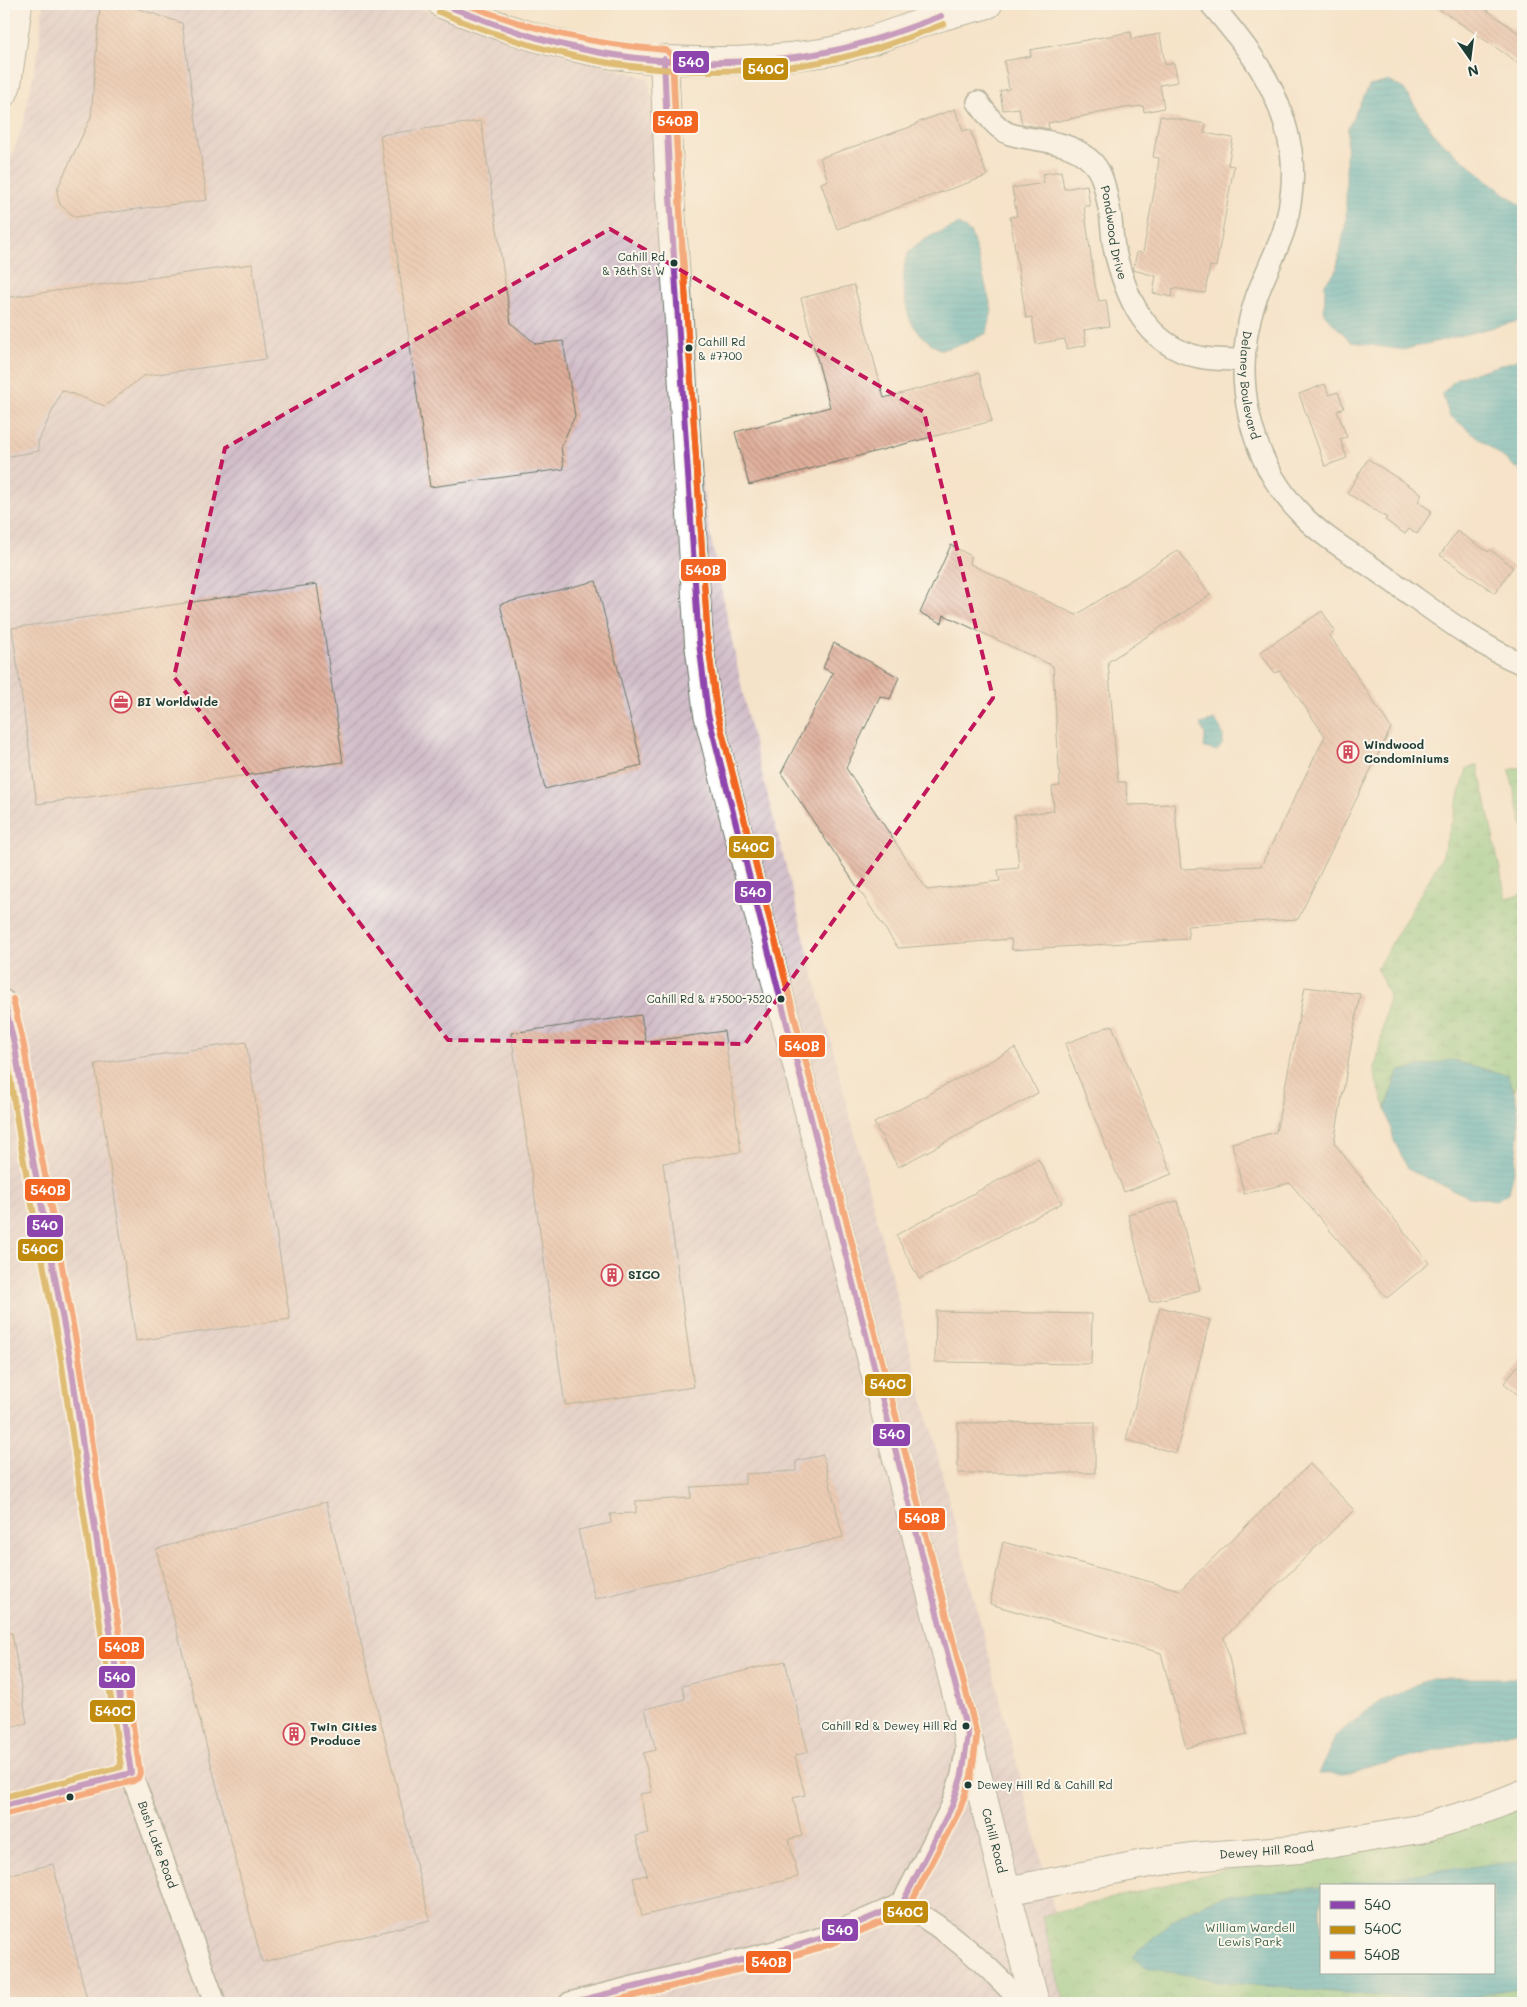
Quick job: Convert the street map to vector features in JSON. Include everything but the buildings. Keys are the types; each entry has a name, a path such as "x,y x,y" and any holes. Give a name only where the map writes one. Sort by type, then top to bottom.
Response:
{"street":[{"path":"4,92 18,4"},
{"path":"442,4 493,25 552,42 613,54 711,61 822,53 883,37 946,10 988,4"},
{"name":"Delaney Boulevard","path":"1211,4 1245,45 1268,78 1284,115 1291,153 1291,193 1283,231 1256,298 1247,328 1244,360 1245,389 1250,426 1262,459 1280,491 1305,518 1332,540 1470,635 1523,664"},
{"name":"Cahill Road","path":"664,59 670,196 699,643 708,714 1035,2003"},
{"name":"Pondwood Drive","path":"978,102 991,120 1008,134 1046,140 1082,153 1093,162 1102,176 1122,280 1138,313 1160,340 1178,350 1199,357 1244,360"},
{"name":"Bush Lake Road","path":"4,1001 9,1044 30,1144 70,1358 131,1773 215,2003"},
{"path":"570,2003 786,1949 825,1937 902,1904 952,1806 962,1775 968,1735"},
{"path":"4,1806 131,1773"},
{"name":"Dewey Hill Road","path":"1006,1891 1149,1863 1191,1857 1299,1849 1420,1829 1477,1812 1523,1794"},
{"path":"902,1904 953,1937 984,1963 1023,2003"}],"highlighted area":[{"path":"610,229 924,412 993,698 745,1044 448,1040 174,677 225,448"}],"shaded area":[{"path":"43,4 406,4 545,49 649,78 665,217 707,519 749,723 1055,1912 1075,2003 4,2003 4,179 23,124 39,48"}],"green space":[{"path":"1478,765 1506,898 1523,894 1523,1062 1515,1091 1507,1075 1398,1071 1386,1109 1374,1075 1389,996 1377,968 1442,857 1467,768"},
{"path":"1523,767 1523,827 1509,770"},
{"name":"William Wardell Lewis Park","path":"1523,1794 1523,2003 1064,2003 1042,1916"}],"water":[{"path":"1389,81 1404,89 1436,137 1523,207 1523,320 1403,350 1351,342 1324,314 1325,283 1336,271 1346,221 1348,127 1369,86"},
{"path":"959,224 971,233 992,310 987,333 966,343 941,350 922,336 911,322 904,294 904,265 909,252 919,242"},
{"path":"1523,358 1523,473 1449,415 1442,393 1457,378"},
{"path":"1215,720 1223,736 1222,744 1217,751 1204,748 1205,735 1200,724"},
{"path":"1451,1060 1507,1075 1513,1089 1519,1119 1518,1149 1509,1193 1496,1200 1469,1197 1409,1170 1394,1141 1386,1109 1398,1071"},
{"path":"1431,1678 1523,1678 1523,1729 1344,1774 1319,1774 1335,1736 1377,1703"},
{"path":"1515,1862 1523,1863 1523,1988 1445,2002 1231,1983 1148,1968 1132,1957 1172,1920 1221,1896 1320,1887 1320,1974 1494,1974 1494,1884 1353,1884 1447,1869"}],"transit line":[{"name":"540","path":"442,4 520,33 568,46 634,58 702,62 770,60 836,50 876,39 941,16"},
{"name":"540B","path":"465,4 540,29 588,40 666,50 672,56 679,195 708,642 717,712 977,1735 971,1777 960,1809 907,1911 828,1945 789,1957 605,2003"},
{"name":"540C","path":"439,12 501,36 565,54 632,66 702,71 738,71 773,68 840,58 880,47 944,24"},
{"name":"540","path":"570,2003 786,1949 825,1937 902,1904 952,1806 962,1775 968,1735 708,714 699,643 670,196 664,59"},
{"name":"540C","path":"605,2003 789,1957 828,1945 907,1911 960,1809 971,1777 977,1735 717,712 708,642 679,195 673,59"},
{"name":"540B","path":"6,1814 133,1781 138,1778 140,1773 79,1357 39,1143 24,1046 13,999"},
{"name":"540","path":"4,1001 15,1047 30,1144 70,1358 131,1773 4,1806"},
{"name":"540C","path":"4,1038 21,1146 61,1359 121,1767 4,1797"}],"place":[{"name":"Cahill Rd & 78th St W","path":"674,263"},
{"name":"Cahill Rd & #7700","path":"689,348"},
{"name":"BI Worldwide","path":"121,702"},
{"name":"Windwood Condominiums","path":"1348,752"},
{"name":"Cahill Rd & #7500-7520","path":"781,999"},
{"name":"SICO","path":"612,1275"},
{"name":"Cahill Rd & Dewey Hill Rd","path":"966,1726"},
{"name":"Twin Cities Produce","path":"294,1734"},
{"name":"Dewey Hill Rd & Cahill Rd","path":"968,1785"}]}
